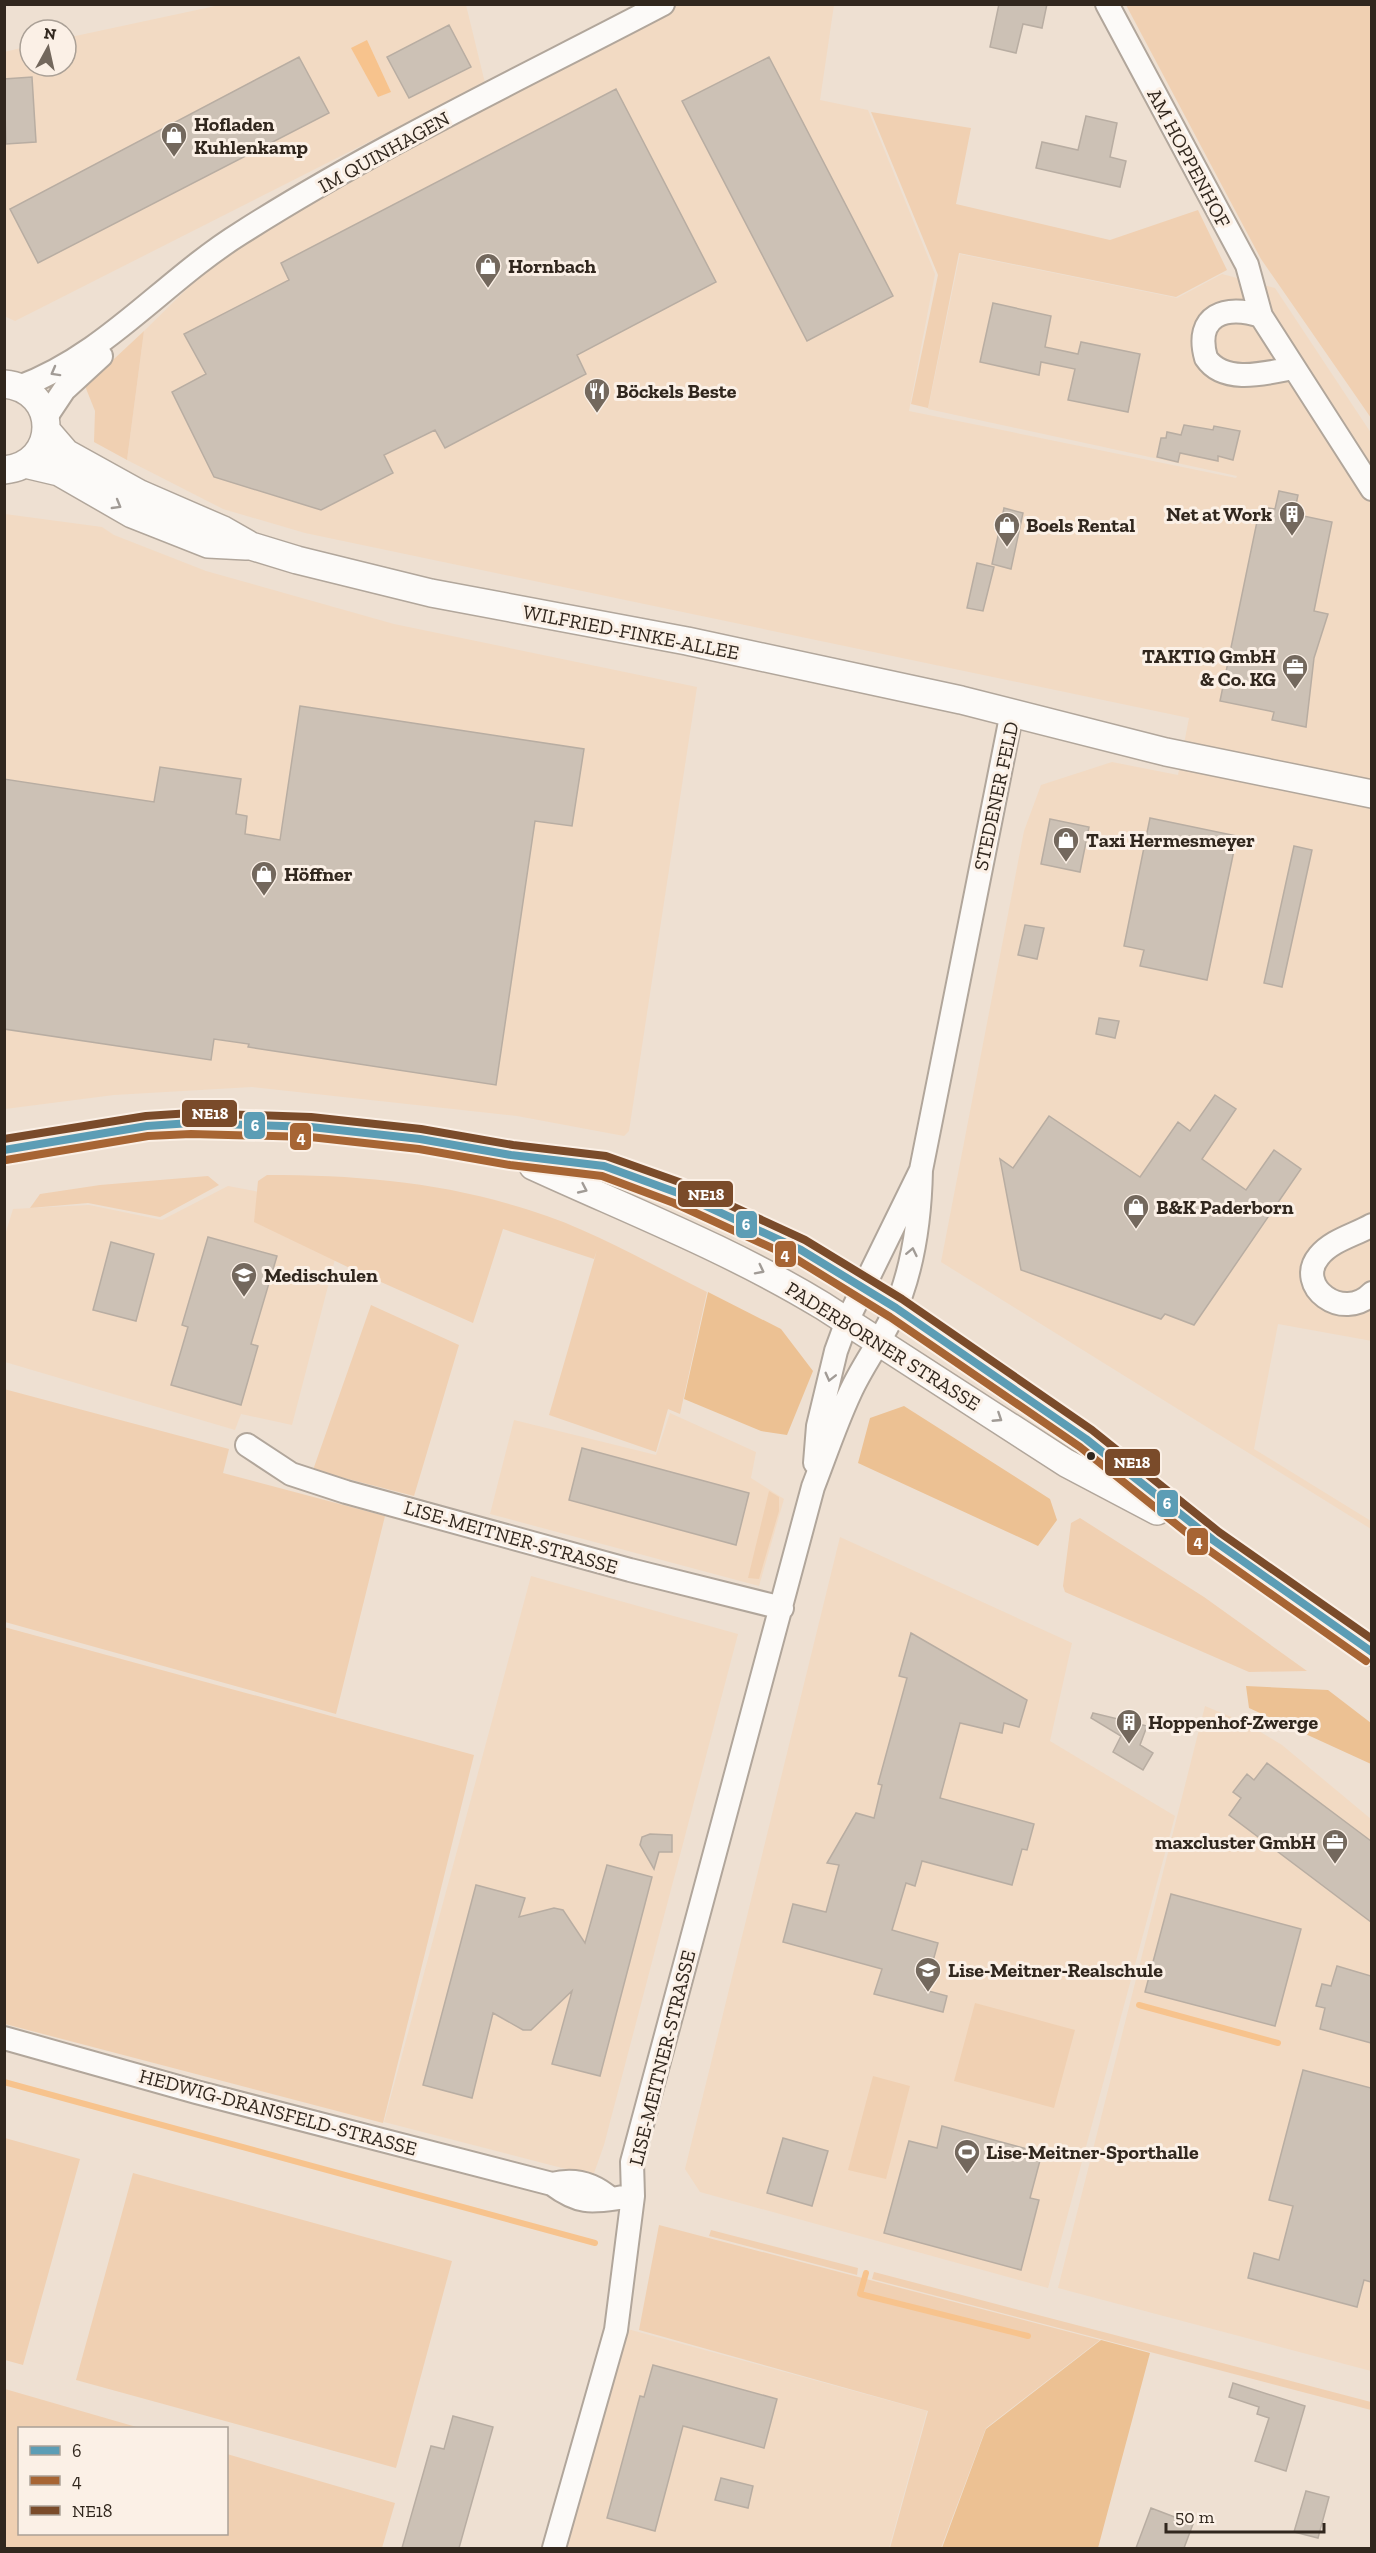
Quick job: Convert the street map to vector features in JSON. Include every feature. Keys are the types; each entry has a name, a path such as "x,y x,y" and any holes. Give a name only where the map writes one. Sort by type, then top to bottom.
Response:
{"street":[{"name":"IM QUINHAGEN","path":"12,385 58,371 122,328 213,252 251,226 372,157 663,4"},
{"name":"AM HOPPENHOF","path":"1107,4 1247,265 1261,316 1371,489"},
{"path":"1261,316 1240,310 1214,317 1205,330 1203,338 1206,358 1217,369 1235,374 1293,368"},
{"name":"IM QUINHAGEN","path":"46,424 59,396 104,354 122,328"},
{"name":"WILFRIED-FINKE-ALLEE","path":"12,385 34,396 58,446 75,459 140,494 223,530 251,546"},
{"path":"15,467 41,449 46,424"},
{"name":"WILFRIED-FINKE-ALLEE","path":"15,467 59,472 132,514 208,544 251,546 431,593 687,641 1012,712"},
{"name":"STEDENER FELD","path":"878,1341 896,1308 917,1226 921,1170 1012,712 1166,752 1371,794"},
{"name":"PADERBORNER STRASSE","path":"4,1150 136,1127 213,1123 369,1133 511,1155 604,1166 678,1193 801,1250 896,1308 1086,1438 1213,1540 1371,1652"},
{"name":"PADERBORNER STRASSE","path":"511,1155 683,1233 783,1282 1066,1463 1213,1540"},
{"name":"STEDENER FELD","path":"862,1286 885,1246 921,1170"},
{"path":"1371,1225 1328,1247 1317,1258 1313,1274 1323,1296 1335,1304 1360,1302 1371,1293"},
{"name":"LISE-MEITNER-STRASSE","path":"813,1487 818,1426 836,1351 862,1286"},
{"name":"LISE-MEITNER-STRASSE","path":"555,2548 616,2330 622,2197 813,1487 847,1399 878,1341"},
{"name":"LISE-MEITNER-STRASSE","path":"247,1445 291,1474 346,1492 630,1570 782,1608"},
{"name":"HEDWIG-DRANSFELD-STRASSE","path":"4,2038 552,2184 569,2179 622,2197"}],"shaded area":[{"path":"220,5 466,5 485,83 15,321 4,316 4,52 18,49 18,78 78,78 78,35"},
{"path":"678,5 834,5 820,100 868,110 935,274 909,411 1236,478 1237,476 928,409 960,254 1177,298 1222,274 1275,288 1371,433 1372,1341 1278,1324 1254,1449 1371,1521 1371,1529 941,1262 1024,831 1041,785 1112,762 1178,775 1189,718 305,533 223,509 127,460 144,331 201,275 249,237 351,176"},
{"path":"1126,5 1371,5 1371,418 1261,259"},
{"path":"367,40 391,92 378,97 351,48"},
{"path":"871,112 971,128 956,204 1110,240 1198,210 1227,270 1176,297 959,253 928,408 911,404 938,275"},
{"path":"144,331 127,460 94,442 95,411 85,386"},
{"path":"5,514 102,527 114,535 206,571 394,624 697,687 629,1131 624,1136 517,1116 252,1087 114,1095 5,1109"},
{"path":"267,1175 400,1182 496,1200 575,1227 707,1292 680,1414 668,1409 656,1452 549,1415 597,1250 594,1259 503,1229 473,1323 254,1222 258,1181"},
{"path":"208,1176 219,1185 160,1217 88,1203 30,1208 40,1194 100,1185"},
{"path":"228,1186 348,1209 292,1425 241,1414 235,1430 5,1362 5,1235 13,1209 89,1205 162,1220"},
{"path":"708,1292 781,1329 813,1371 787,1435 761,1431 684,1399"},
{"path":"371,1305 459,1345 414,1496 313,1470"},
{"path":"4,1389 229,1449 223,1473 385,1516 336,1714 5,1622"},
{"path":"904,1406 1050,1499 1057,1520 1038,1546 858,1463 870,1418"},
{"path":"670,1413 756,1452 751,1478 784,1499 759,1586 490,1514 514,1420 656,1455"},
{"path":"769,1491 779,1497 779,1511 759,1579 748,1578"},
{"path":"1080,1518 1204,1597 1307,1671 1249,1672 1065,1592 1063,1586 1071,1523"},
{"name":"Lise-Meitner-Realschule","path":"840,1537 1072,1643 1050,1741 1175,1816 1048,2288 700,2192 685,2169"},
{"path":"531,1576 738,1634 604,2145 593,2176 384,2122"},
{"path":"4,1627 474,1755 383,2123 5,2024"},
{"path":"1246,1686 1328,1690 1371,1723 1371,1764 1249,1708"},
{"path":"1205,1706 1246,1723 1282,1745 1371,1819 1371,2371 1058,2288"},
{"path":"975,2003 1075,2030 1054,2108 954,2081"},
{"path":"873,2076 910,2086 886,2179 848,2170"},
{"path":"5,2138 80,2159 23,2365 5,2360"},
{"path":"133,2173 452,2261 396,2468 76,2380"},
{"path":"659,2225 1100,2340 986,2428 941,2548 890,2548 928,2411 639,2330"},
{"path":"711,2230 858,2268 857,2275 709,2236"},
{"path":"874,2272 1371,2402 1371,2410 872,2279"},
{"path":"624,2328 927,2411 889,2548 564,2548"},
{"path":"1101,2340 1150,2353 1098,2548 942,2548 986,2429"},
{"path":"5,2389 137,2427 18,2427 18,2535 228,2535 228,2454 395,2503 382,2548 5,2548"}],"building":[{"path":"999,4 1047,4 1042,28 1023,24 1016,53 990,47"},
{"path":"449,25 471,67 409,98 387,57"},
{"name":"Hofladen Kuhlenkamp","path":"299,57 329,113 38,263 10,209"},
{"path":"769,57 893,296 807,341 682,101"},
{"path":"32,78 36,142 6,144 4,79"},
{"name":"Hornbach","path":"616,89 716,282 577,355 586,374 445,448 435,430 384,455 393,473 321,510 214,477 172,392 206,374 184,334 289,280 281,263"},
{"path":"1086,116 1117,123 1110,157 1126,161 1120,187 1036,168 1042,142 1078,150"},
{"path":"993,303 1051,316 1045,347 1078,354 1081,342 1140,354 1128,412 1068,400 1075,369 1041,362 1039,375 980,362"},
{"path":"1184,425 1213,430 1214,426 1240,431 1233,460 1218,456 1218,461 1180,453 1178,462 1157,457 1161,438 1166,438 1167,432 1181,435"},
{"path":"1279,491 1298,495 1294,514 1332,522 1314,611 1328,614 1314,658 1306,727 1272,720 1274,712 1220,701 1260,507 1275,509"},
{"path":"1004,508 1023,513 1011,569 992,564"},
{"path":"977,563 994,567 983,611 967,608"},
{"name":"Höffner","path":"300,706 584,749 572,826 535,821 496,1085 248,1047 249,1044 214,1039 211,1060 4,1029 4,779 154,802 160,767 241,779 236,814 247,816 245,834 280,840"},
{"path":"1150,818 1237,836 1207,980 1140,966 1144,950 1124,946"},
{"path":"1050,819 1089,827 1080,872 1041,864"},
{"path":"1294,846 1312,850 1282,987 1264,983"},
{"path":"1025,925 1044,928 1037,959 1018,955"},
{"path":"1099,1018 1119,1021 1115,1038 1096,1034"},
{"name":"B&K Paderborn","path":"1215,1095 1236,1109 1202,1159 1246,1190 1274,1150 1301,1169 1194,1325 1165,1314 1161,1319 1021,1270 1000,1159 1013,1168 1049,1116 1140,1177 1178,1122 1190,1131"},
{"path":"208,1237 277,1256 251,1344 258,1346 241,1405 171,1385 188,1327 182,1325"},
{"path":"111,1242 154,1254 136,1321 93,1310"},
{"path":"582,1448 749,1493 736,1545 569,1500"},
{"path":"911,1633 1027,1700 1019,1727 1004,1723 1002,1733 960,1723 940,1798 1034,1824 1027,1850 1022,1849 1012,1885 922,1861 915,1886 906,1883 892,1930 938,1943 925,1990 947,1996 943,2012 874,1994 882,1969 783,1942 793,1904 826,1912 839,1865 827,1863 856,1813 874,1818 882,1785 878,1784 907,1678 899,1676"},
{"name":"Hoppenhof-Zwerge","path":"1093,1713 1147,1726 1140,1745 1153,1753 1143,1770 1113,1752 1121,1736 1091,1718"},
{"path":"1267,1763 1371,1841 1371,1922 1229,1815 1241,1798 1233,1792 1247,1774 1254,1780"},
{"path":"650,1834 672,1835 672,1852 659,1852 654,1869 640,1845 642,1837"},
{"path":"607,1865 652,1877 600,2076 552,2064 572,1991 531,2030 523,2030 493,2013 472,2098 423,2085 476,1885 525,1898 519,1917 554,1908 563,1910 585,1943"},
{"path":"1171,1894 1301,1929 1275,2026 1145,1992"},
{"path":"1337,1966 1371,1976 1371,2043 1320,2029 1325,2008 1316,2006 1322,1984 1331,1986"},
{"path":"1303,2070 1371,2088 1371,2282 1364,2280 1357,2307 1248,2278 1254,2253 1279,2260 1293,2206 1269,2200"},
{"name":"Lise-Meitner-Sporthalle","path":"942,2126 1042,2153 1030,2198 1039,2200 1021,2270 884,2233 909,2141 937,2148"},
{"path":"783,2138 828,2151 812,2206 767,2193"},
{"path":"653,2365 777,2399 764,2448 683,2426 655,2531 607,2518 640,2396 644,2397"},
{"path":"1233,2383 1305,2406 1286,2471 1255,2461 1269,2418 1257,2414 1259,2407 1229,2397"},
{"path":"453,2416 493,2427 459,2548 402,2548 431,2446 444,2449"},
{"path":"721,2478 753,2486 748,2508 715,2500"},
{"path":"1306,2491 1329,2497 1318,2538 1294,2532"},
{"path":"1151,2508 1193,2524 1184,2548 1136,2548"}],"waterway":[{"path":"1139,2005 1278,2043"},
{"path":"4,2082 595,2243"},
{"path":"866,2273 860,2294 1028,2336"}],"transit line":[{"name":"NE18","path":"4,1139 146,1116 191,1113 311,1117 421,1129 513,1145 606,1156 682,1183 805,1240 902,1299 1092,1430 1219,1532 1372,1639"},
{"name":"6","path":"4,1150 147,1126 191,1123 311,1127 420,1139 511,1155 604,1166 678,1193 801,1250 896,1308 1086,1439 1213,1540 1372,1652"},
{"name":"4","path":"6,1160 148,1136 191,1134 310,1137 419,1149 510,1165 602,1176 674,1203 796,1259 890,1317 1080,1447 1207,1549 1366,1661"}],"place":[{"name":"Hofladen Kuhlenkamp","path":"174,158"},
{"name":"Hornbach","path":"488,289"},
{"name":"Böckels Beste","path":"597,414"},
{"name":"Net at Work","path":"1292,537"},
{"name":"Boels Rental","path":"1007,548"},
{"name":"TAKTIQ GmbH & Co. KG","path":"1295,690"},
{"name":"Taxi Hermesmeyer","path":"1066,863"},
{"name":"Höffner","path":"264,897"},
{"name":"B&K Paderborn","path":"1136,1230"},
{"name":"Medischulen","path":"244,1298"},
{"name":"Hoppenhof-Zwerge","path":"1129,1745"},
{"name":"maxcluster GmbH","path":"1335,1865"},
{"name":"Lise-Meitner-Realschule","path":"928,1993"},
{"name":"Lise-Meitner-Sporthalle","path":"967,2175"}]}
